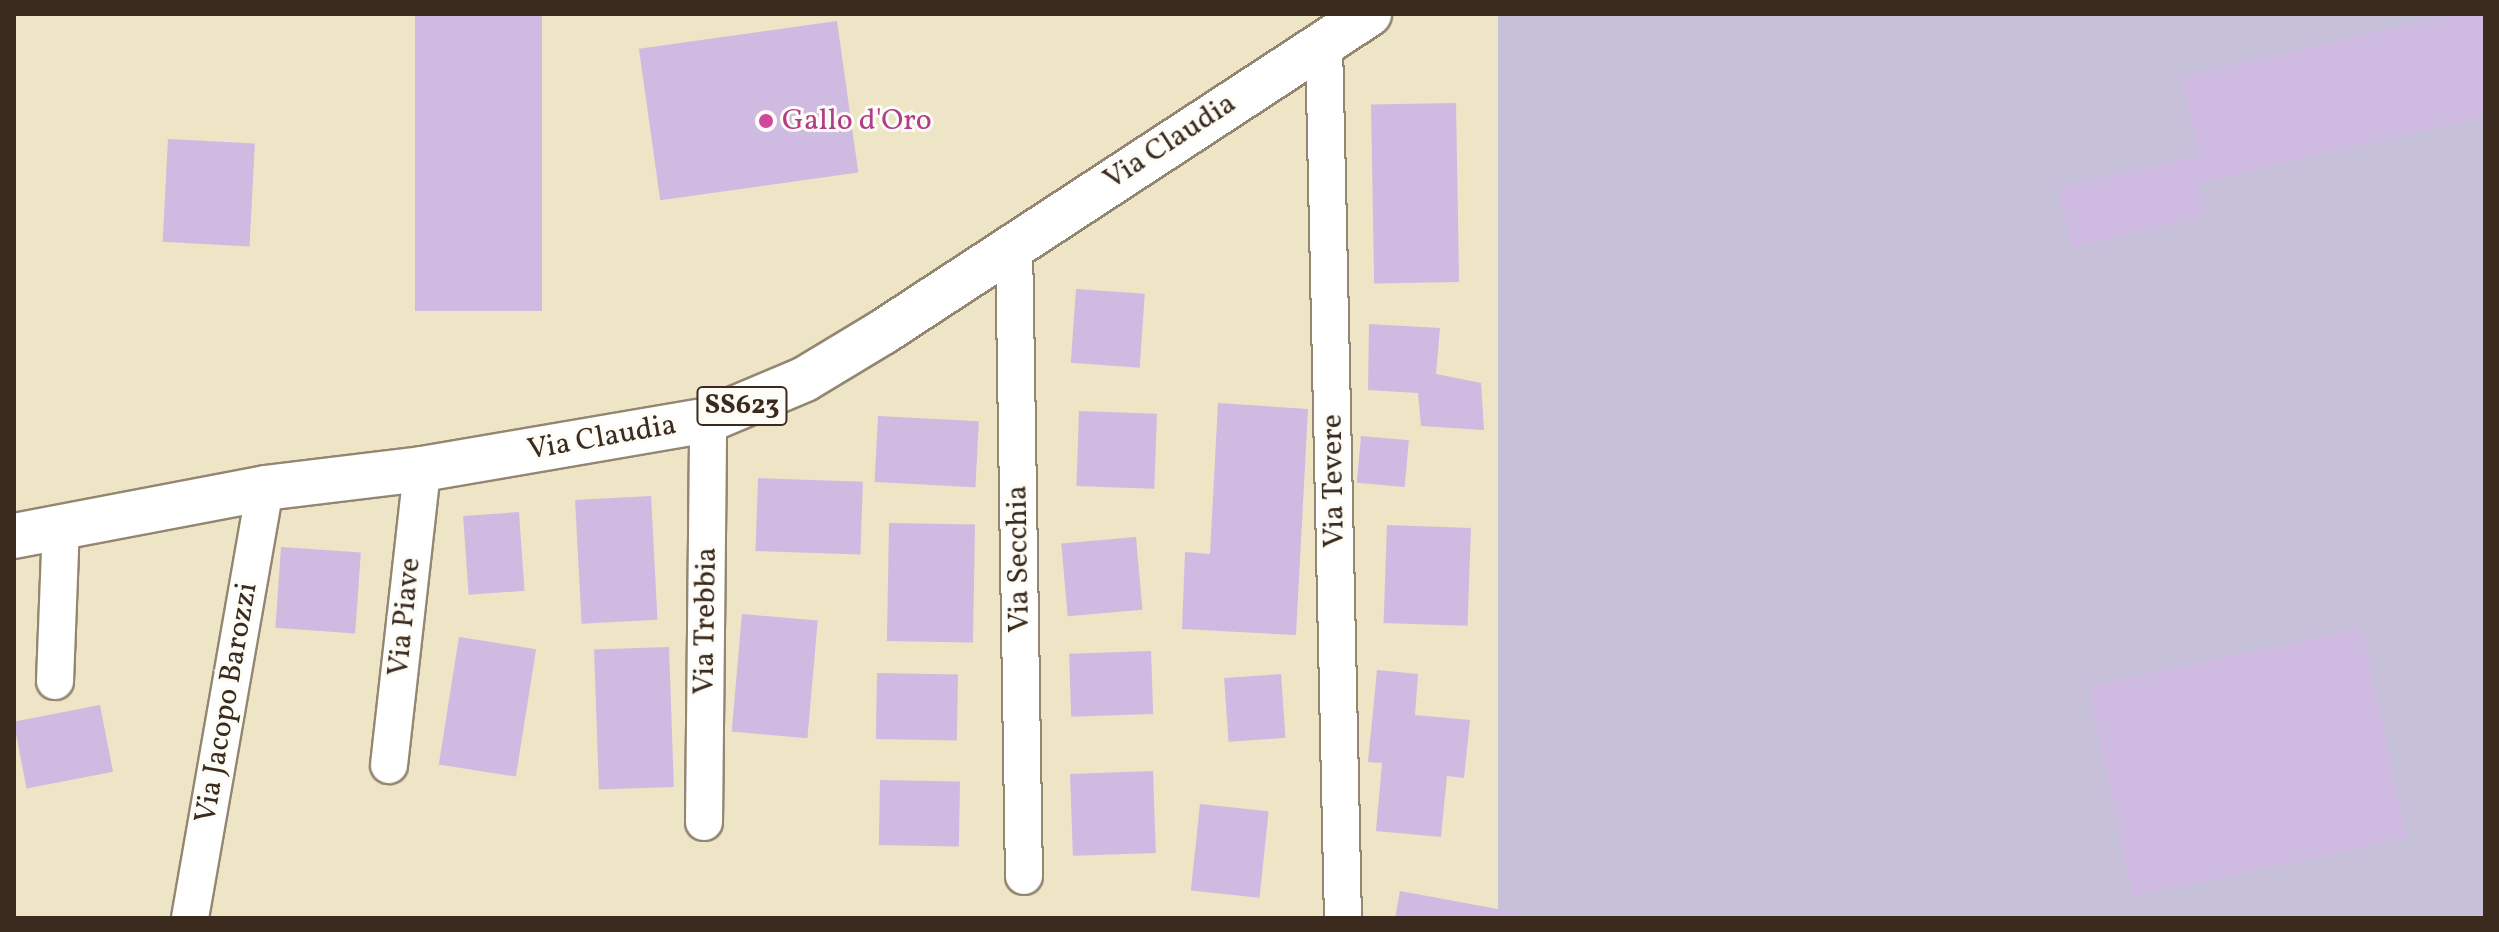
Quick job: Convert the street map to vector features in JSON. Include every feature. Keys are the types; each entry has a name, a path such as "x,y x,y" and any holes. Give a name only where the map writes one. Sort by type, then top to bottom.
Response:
{"main road":[{"name":"Via Claudia","path":"14,536 265,488 422,469 708,420 805,379 1369,14"}],"street":[{"name":"Via Tevere","path":"1324,43 1343,918"},
{"name":"Via Secchia","path":"1014,242 1024,876"},
{"name":"Via Trebbia","path":"704,822 708,420"},
{"name":"Via Piave","path":"389,765 422,469"},
{"name":"Via Jacopo Barozzi","path":"190,918 265,488"},
{"path":"55,681 61,527"}],"shaded area":[{"path":"1498,14 2485,14 2485,918 1498,918"}],"building":[{"path":"415,14 542,14 542,311 415,311"},
{"path":"2454,14 2485,14 2485,116 2198,183 2206,216 2072,248 2058,188 2199,155 2181,77"},
{"path":"837,21 858,173 660,200 639,49"},
{"path":"1456,103 1459,282 1374,283 1371,104"},
{"path":"168,139 255,144 249,246 163,242"},
{"path":"1076,289 1145,294 1140,368 1071,363"},
{"path":"1369,324 1440,328 1436,374 1481,383 1484,430 1421,426 1418,393 1368,390"},
{"path":"1218,403 1308,409 1296,635 1182,629 1185,552 1210,554"},
{"path":"1079,411 1157,414 1154,489 1076,486"},
{"path":"878,416 979,421 975,487 875,482"},
{"path":"1361,436 1409,440 1405,487 1357,483"},
{"path":"758,478 863,482 860,555 755,551"},
{"path":"651,496 657,620 582,624 575,500"},
{"path":"519,512 525,591 469,595 463,516"},
{"path":"889,523 975,525 973,642 887,641"},
{"path":"1387,525 1471,528 1468,626 1384,623"},
{"path":"1136,537 1142,610 1068,616 1061,544"},
{"path":"281,547 361,553 355,633 275,628"},
{"path":"742,614 818,621 807,738 732,732"},
{"path":"2362,628 2407,838 2133,897 2088,686"},
{"path":"459,637 536,649 516,777 439,764"},
{"path":"669,647 674,787 599,790 594,650"},
{"path":"1151,651 1153,714 1071,717 1069,654"},
{"path":"1377,670 1418,674 1415,715 1470,720 1464,778 1447,776 1441,837 1376,831 1382,763 1368,762"},
{"path":"877,673 958,674 957,740 876,739"},
{"path":"1281,674 1285,738 1229,742 1224,678"},
{"path":"100,705 113,772 27,789 14,722"},
{"path":"1153,771 1156,853 1073,856 1070,774"},
{"path":"880,780 960,781 959,846 879,845"},
{"path":"1200,804 1269,811 1260,898 1191,891"},
{"path":"1400,891 1519,913 1518,918 1395,918"}],"place":[{"name":"Gallo d'Oro","path":"766,121"}]}
